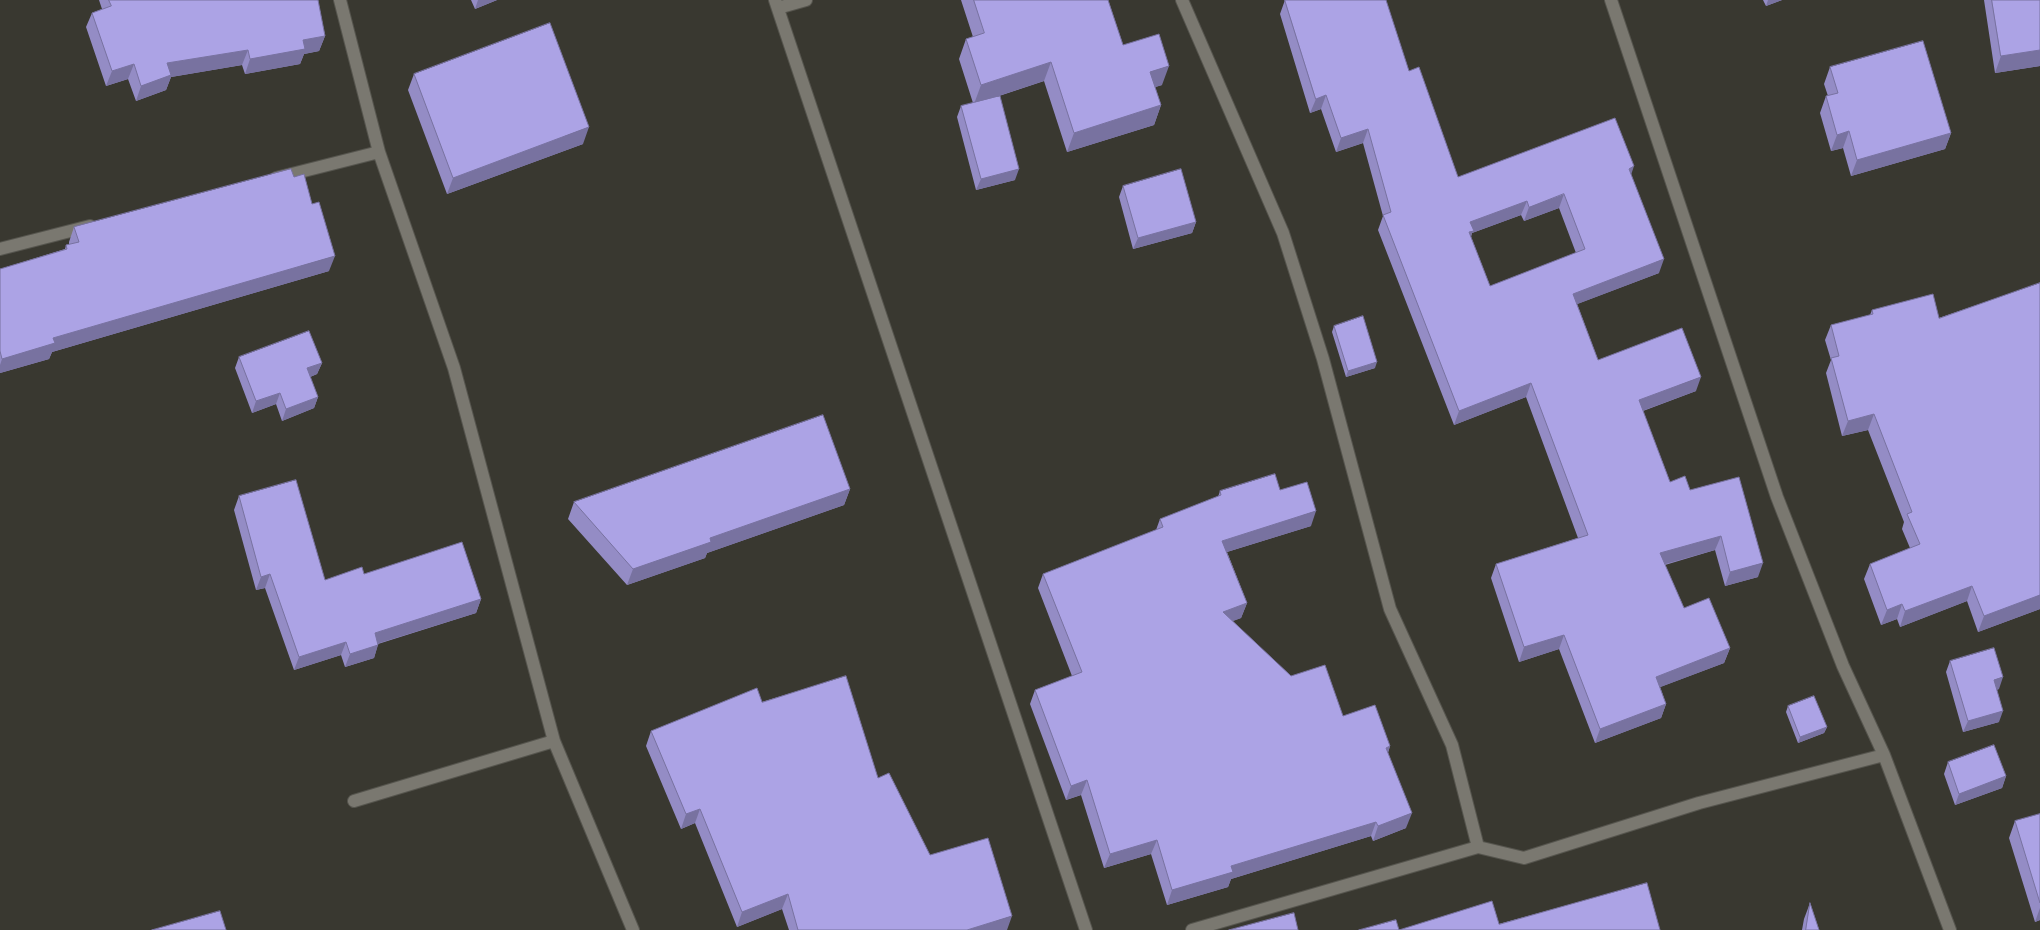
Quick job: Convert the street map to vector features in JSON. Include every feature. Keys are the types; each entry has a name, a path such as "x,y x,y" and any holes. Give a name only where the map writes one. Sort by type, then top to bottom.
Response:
{"street":[{"path":"340,0 379,152 454,368 554,741 633,930"},
{"path":"806,0 776,4 1086,930"},
{"path":"1182,0 1283,233 1323,359 1390,609 1452,745 1478,847"},
{"path":"1611,0 1777,497 1843,666 1884,755 1950,930"},
{"path":"265,181 379,152"},
{"path":"0,250 104,222"},
{"path":"354,801 554,741"},
{"path":"1192,930 1478,847 1524,858 1699,803 1884,755"}],"building":[{"path":"109,0 318,0 325,36 303,40 305,49 250,59 248,50 167,63 171,75 141,86 134,64 112,71 92,13 111,6"},
{"path":"974,0 1108,0 1123,45 1159,34 1169,66 1150,72 1161,105 1074,133 1051,62 981,85 966,39 984,33"},
{"path":"1285,0 1386,0 1409,71 1419,67 1458,177 1615,118 1634,166 1629,169 1664,259 1573,294 1598,360 1682,328 1701,377 1639,400 1670,482 1685,476 1690,490 1739,477 1763,563 1730,572 1721,536 1660,553 1684,608 1709,598 1730,648 1656,677 1666,704 1600,729 1564,635 1524,647 1496,564 1588,535 1531,383 1459,411 1383,215 1391,212 1368,129 1341,138 1326,95 1316,99","holes":["1564,194 1585,249 1490,286 1469,232 1474,231 1470,222 1527,201 1529,207"]},
{"path":"1992,0 2040,0 2040,50 2001,56"},
{"path":"550,23 589,127 453,178 414,74"},
{"path":"1923,41 1951,133 1857,160 1849,131 1837,135 1826,96 1838,93 1830,67"},
{"path":"1000,96 1019,169 981,179 961,106"},
{"path":"291,169 294,177 304,174 312,204 319,202 335,256 53,338 55,343 2,359 0,351 0,269 67,249 66,245 79,242 74,227"},
{"path":"1181,169 1196,222 1138,238 1123,186"},
{"path":"2040,283 2040,595 1984,616 1972,586 1905,611 1902,604 1887,610 1870,564 1920,544 1907,514 1912,512 1874,414 1848,421 1831,358 1839,356 1831,325 1873,314 1872,310 1933,294 1939,318"},
{"path":"1363,316 1377,362 1348,371 1334,326"},
{"path":"309,331 322,363 307,368 318,397 286,409 280,393 256,401 239,357"},
{"path":"823,415 850,489 710,538 711,542 633,569 574,502"},
{"path":"1275,474 1280,490 1307,482 1316,511 1222,541 1247,603 1223,612 1291,676 1325,665 1343,716 1375,705 1390,746 1386,748 1412,813 1378,826 1376,822 1231,866 1233,872 1172,890 1157,840 1110,854 1087,780 1071,786 1035,690 1082,672 1043,574 1163,527 1160,519 1221,495 1220,491"},
{"path":"296,480 325,580 362,567 364,574 462,542 481,599 375,633 378,645 350,654 346,642 299,657 270,574 261,577 239,496"},
{"path":"1994,648 2003,677 1994,680 2003,711 1968,721 1950,661"},
{"path":"846,676 878,778 889,773 930,855 988,838 1012,916 967,930 798,930 788,894 742,912 700,809 686,814 651,731 757,688 762,702"},
{"path":"1814,696 1827,727 1800,737 1788,706"},
{"path":"1994,745 2006,776 1959,794 1948,762"},
{"path":"2040,814 2040,903 2015,821"},
{"path":"1647,883 1660,930 1399,930 1492,901 1499,924"},
{"path":"1810,903 1819,930 1806,930"},
{"path":"220,911 226,930 152,930"},
{"path":"1294,913 1298,930 1229,930"},
{"path":"1396,920 1399,930 1359,930"}]}
